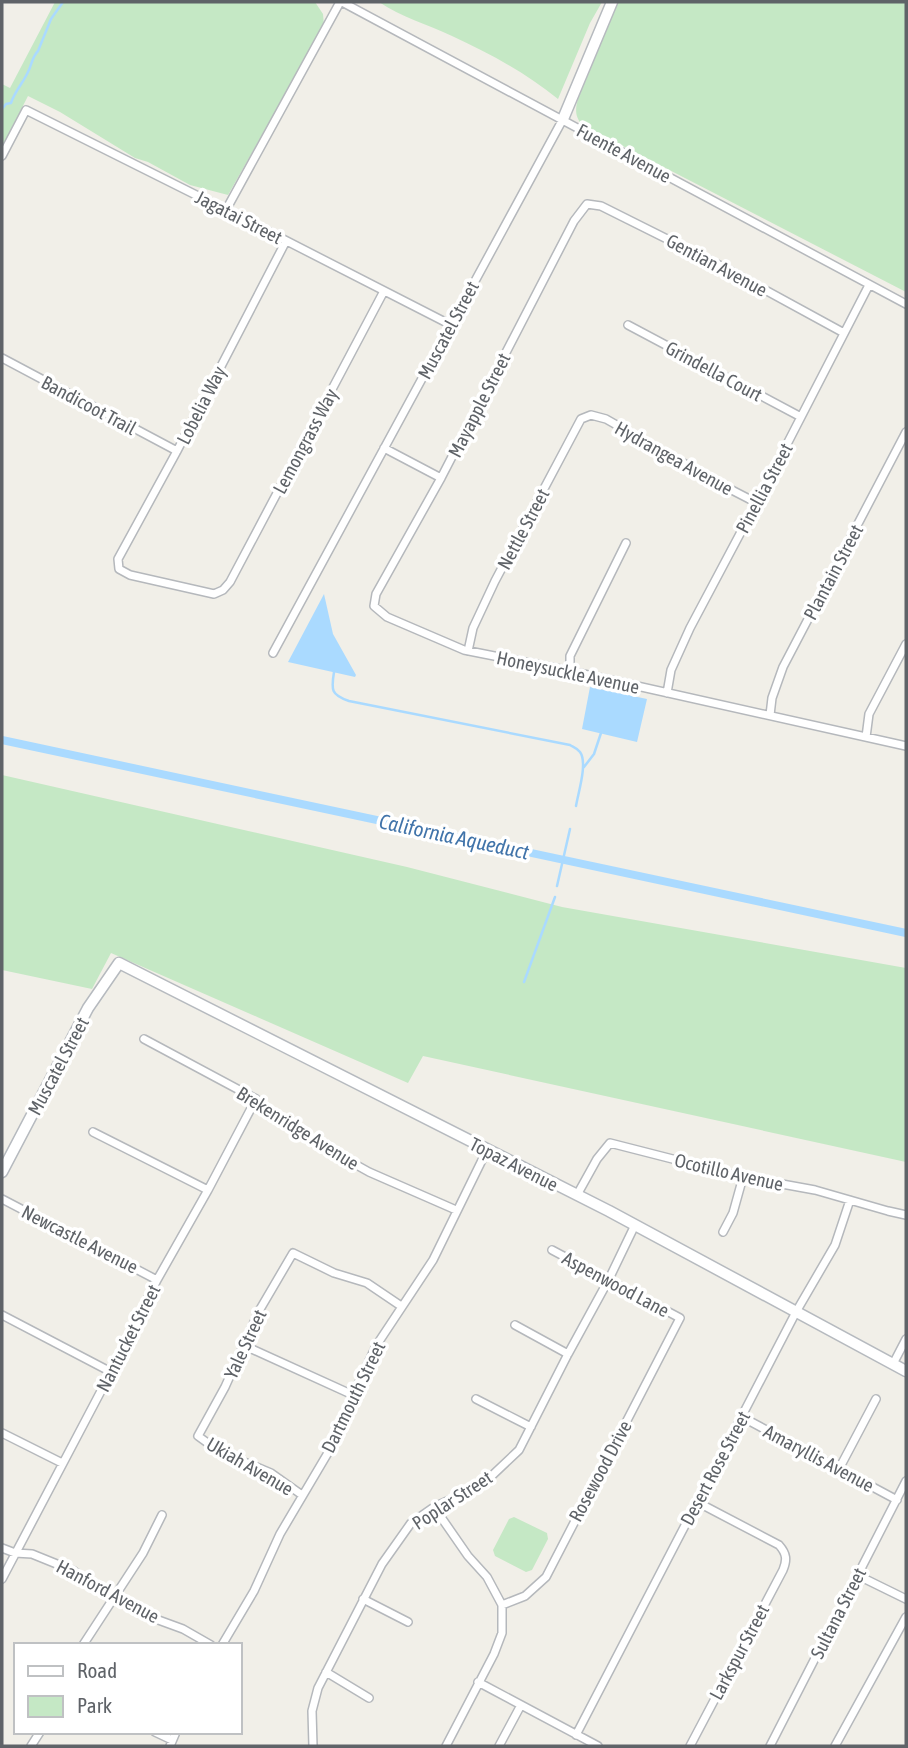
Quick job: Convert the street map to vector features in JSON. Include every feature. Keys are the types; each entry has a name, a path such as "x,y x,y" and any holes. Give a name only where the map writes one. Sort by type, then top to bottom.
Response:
{"street":[{"name":"Fuente Avenue","path":"341,2 906,304"},
{"path":"226,210 341,2"},
{"name":"Muscatel Street","path":"273,653 563,120 612,2"},
{"name":"Jagatai Street","path":"2,156 26,110 451,325"},
{"name":"Gentian Avenue","path":"587,204 601,205 844,333"},
{"name":"Mayapple Street","path":"374,606 376,594 441,478 574,221 587,204"},
{"name":"Lobelia Way","path":"119,569 118,559 286,241"},
{"name":"Pinellia Street","path":"667,693 671,670 690,628 869,285"},
{"name":"Lemongrass Way","path":"119,569 130,575 214,594 223,590 230,582 384,291"},
{"name":"Grindella Court","path":"628,325 800,417"},
{"name":"Bandicoot Trail","path":"2,358 177,451"},
{"name":"Hydrangea Avenue","path":"591,415 606,419 757,503"},
{"name":"Nettle Street","path":"468,651 473,628 495,581 581,419 591,415"},
{"name":"Plantain Street","path":"770,715 772,698 783,667 906,432"},
{"path":"384,448 441,478"},
{"path":"570,671 570,656 626,543"},
{"name":"Honeysuckle Avenue","path":"374,606 387,617 468,651 906,746"},
{"path":"866,737 869,714 906,644"},
{"name":"Muscatel Street","path":"2,1172 88,1008 119,963"},
{"name":"Topaz Avenue","path":"119,963 635,1225 906,1371"},
{"name":"Brekenridge Avenue","path":"144,1040 256,1099 292,1129 369,1172 456,1210"},
{"name":"Nantucket Street","path":"2,1579 256,1099"},
{"path":"93,1132 208,1190"},
{"name":"Ocotillo Avenue","path":"577,1195 597,1159 610,1143 743,1177 815,1190 906,1215"},
{"name":"Dartmouth Street","path":"223,1643 254,1591 280,1534 332,1446 376,1346 433,1260 487,1150"},
{"path":"723,1232 733,1213 743,1177"},
{"name":"Newcastle Avenue","path":"2,1199 158,1280"},
{"name":"Desert Rose Street","path":"576,1735 796,1312 835,1245 849,1200"},
{"name":"Poplar Street","path":"313,1746 312,1711 318,1688 382,1564 411,1523 434,1507 482,1485 519,1450 635,1225"},
{"name":"Aspenwood Lane","path":"552,1250 680,1318"},
{"name":"Yale Street","path":"198,1436 225,1387 259,1311 293,1253 334,1273 368,1283 401,1306"},
{"path":"2,1315 111,1372"},
{"name":"Rosewood Drive","path":"502,1605 525,1597 546,1577 680,1318"},
{"path":"515,1325 568,1354"},
{"path":"893,1364 906,1339"},
{"path":"243,1345 353,1395"},
{"path":"476,1399 531,1427"},
{"path":"839,1469 876,1399"},
{"name":"Amaryllis Avenue","path":"742,1417 897,1500"},
{"path":"2,1433 62,1463"},
{"name":"Ukiah Avenue","path":"198,1436 220,1452 271,1473 302,1495"},
{"name":"Sultana Street","path":"770,1746 906,1481"},
{"name":"Larkspur Street","path":"690,1746 783,1570 786,1556 779,1545 698,1502"},
{"path":"434,1507 468,1556 487,1577 502,1605 502,1633 494,1654 446,1746"},
{"path":"84,1643 143,1553 162,1515"},
{"name":"Hanford Avenue","path":"2,1548 15,1553 32,1553 74,1571 142,1614 183,1629 208,1643"},
{"path":"857,1574 906,1599"},
{"path":"363,1599 408,1622"},
{"path":"835,1746 906,1617"},
{"path":"326,1672 369,1698"},
{"path":"478,1682 598,1746"},
{"path":"499,1746 521,1705"}],"green space":[{"path":"55,2 315,2 323,14 324,25 228,195 190,185 148,162 135,158 60,112 28,96 2,147 2,84 10,88"},
{"path":"379,2 602,2 590,23 558,99 493,57"},
{"path":"618,2 906,2 906,292 582,125 576,113 578,99"},
{"path":"2,775 407,867 562,907 906,968 906,1162 423,1056 408,1083 111,953 92,989 2,970"},
{"path":"514,1517 547,1533 548,1539 532,1570 526,1572 495,1556 493,1550 509,1519"}],"water":[{"path":"324,594 333,634 355,677 288,662"},
{"path":"590,687 647,699 637,742 582,729"}],"waterway":[{"path":"2,109 11,103 51,19 63,2"},
{"path":"334,672 334,691 349,701 570,745 580,752 583,763 576,806"},
{"path":"584,767 594,754 601,733"},
{"name":"California Aqueduct","path":"2,740 906,933"},
{"name":"California Aqueduct","path":"557,886 570,829"},
{"path":"524,982 555,897"}]}
